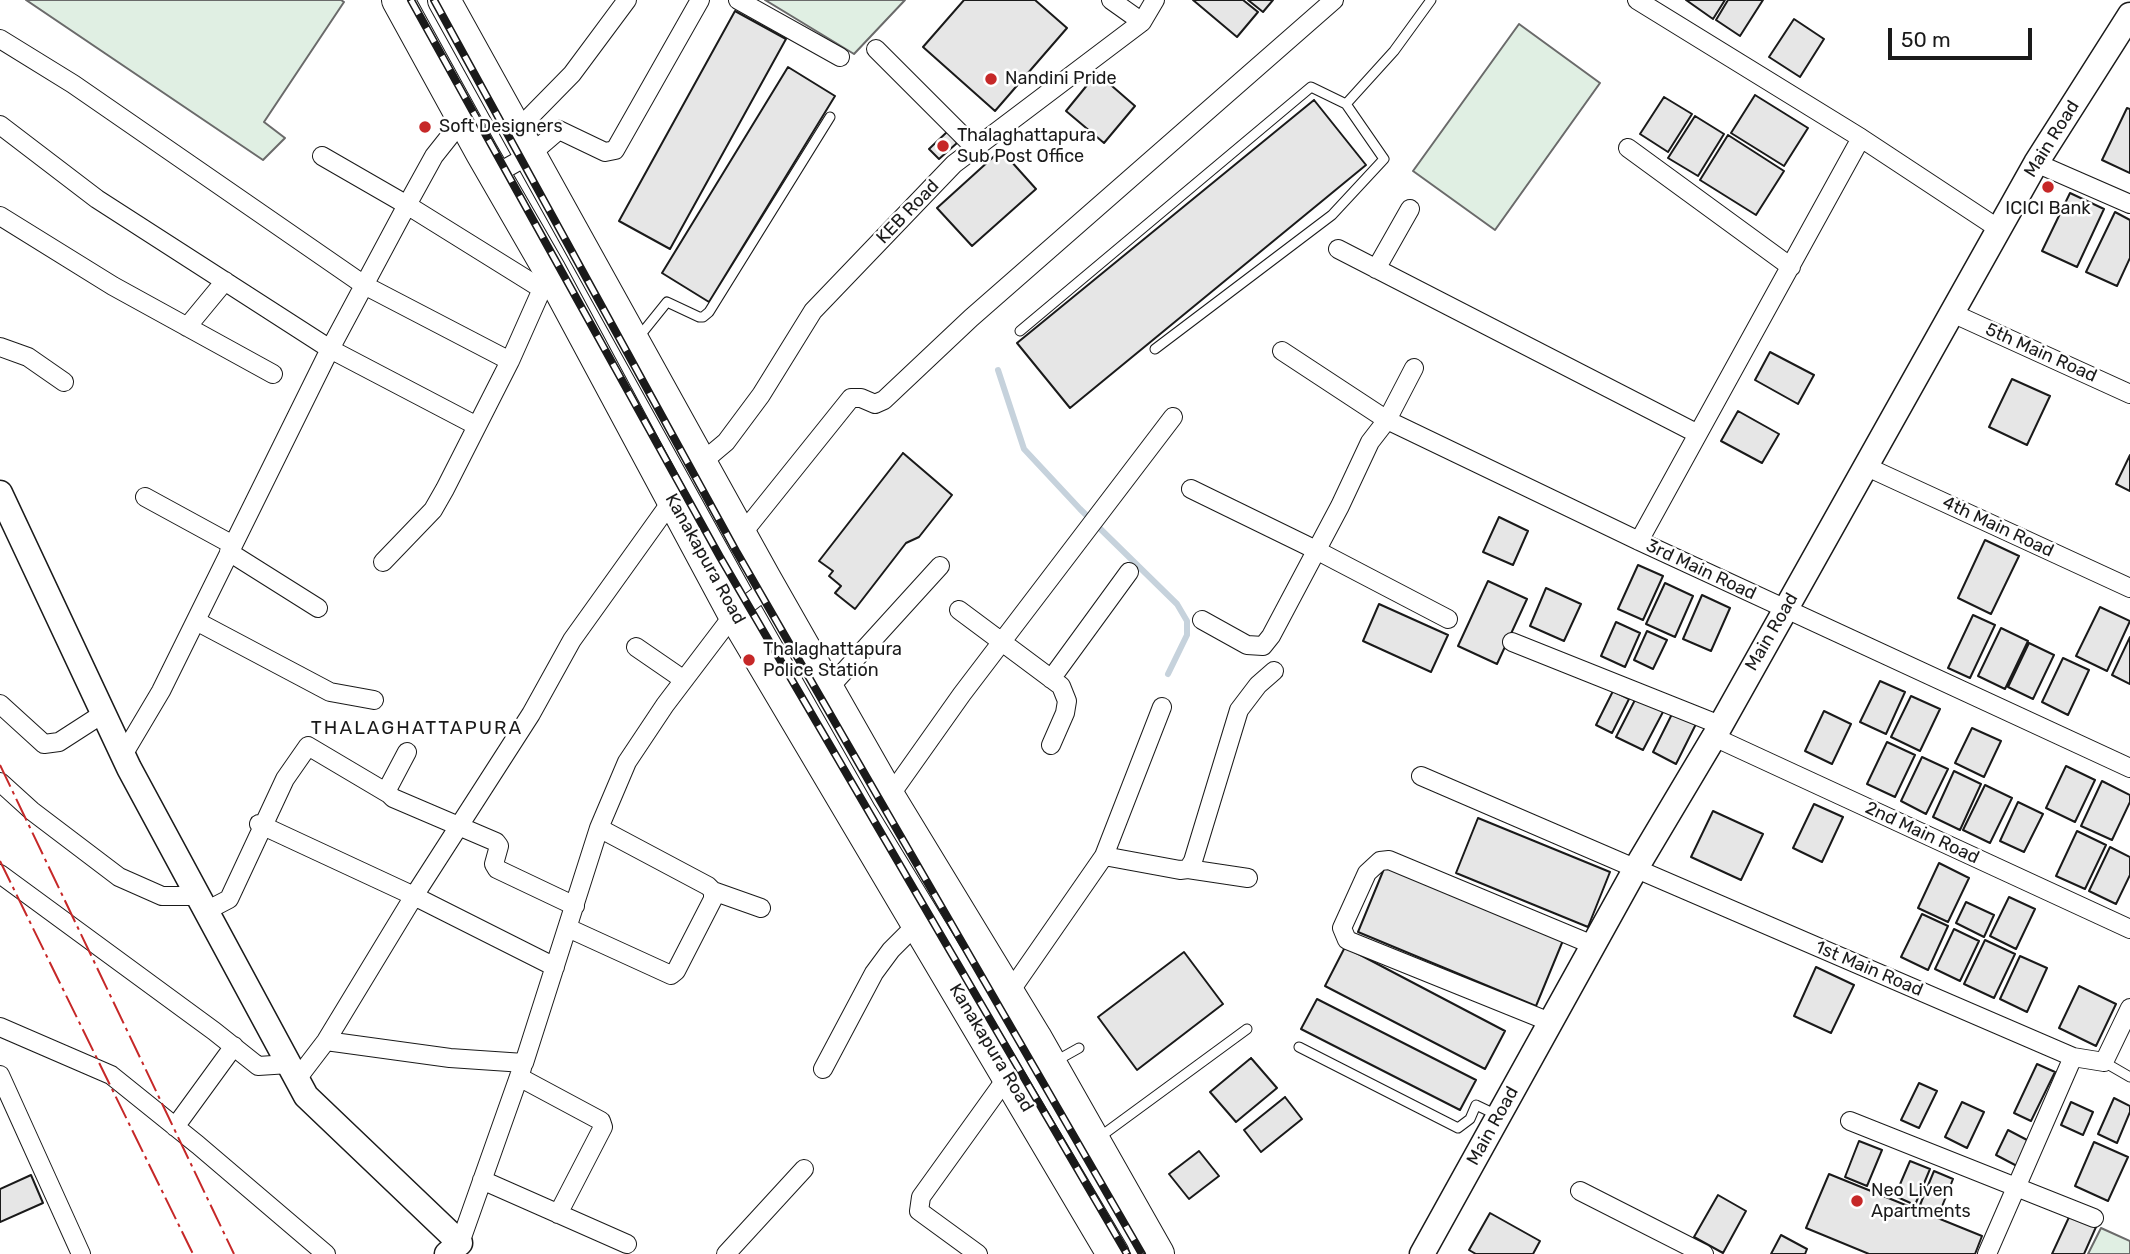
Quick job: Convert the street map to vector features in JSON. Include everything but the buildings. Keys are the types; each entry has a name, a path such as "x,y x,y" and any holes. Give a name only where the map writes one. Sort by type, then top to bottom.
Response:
{"highway":[{"name":"Kanakapura Road","path":"398,0 466,122 546,280 673,499 734,614 1113,1254"},
{"path":"444,0 889,796 1009,993 1158,1254"}],"street":[{"path":"494,175 524,142 628,0"},
{"path":"524,142 559,130 605,152 615,150 701,0"},
{"path":"738,0 840,57"},
{"path":"1111,0 1142,22"},
{"name":"KEB Road","path":"701,463 726,442 761,395 813,311 954,164 1142,22 1155,0"},
{"path":"741,535 851,398 874,404 884,400 971,318 1334,0"},
{"path":"1637,0 1861,138 1999,229"},
{"name":"Main Road","path":"1430,1251 1499,1116 1636,868 1717,731 2036,163 2130,15"},
{"path":"0,39 73,84 364,285 510,361"},
{"path":"876,49 975,148"},
{"path":"123,755 161,691 330,349 407,205 434,156 457,127 466,122"},
{"path":"0,125 97,199 330,349 477,426"},
{"path":"1639,541 1861,138"},
{"path":"1628,148 1791,267"},
{"path":"322,156 546,280 510,361 433,510 383,562"},
{"path":"2036,163 2130,204"},
{"path":"1376,269 1410,209"},
{"path":"0,216 113,286 273,374"},
{"path":"1338,248 1698,435"},
{"path":"187,327 225,281"},
{"name":"5th Main Road","path":"1952,313 2130,394"},
{"path":"0,347 28,357 64,382"},
{"name":"3rd Main Road","path":"1282,351 1387,420 1639,541 2130,768"},
{"path":"1202,620 1247,645 1263,646 1317,550 1370,443 1387,420 1414,368"},
{"path":"889,796 1172,417"},
{"name":"4th Main Road","path":"1865,466 2130,588"},
{"path":"1191,489 1317,550 1448,619"},
{"path":"0,493 123,755 306,1096 457,1250 521,1070 598,828 627,762 665,705 734,614 770,586"},
{"path":"145,497 231,548 318,608"},
{"path":"293,1072 326,1041 414,896 531,714 572,640 673,499"},
{"path":"829,688 940,566"},
{"path":"1051,679 1129,572"},
{"path":"959,610 1060,686 1067,701 1065,713 1051,745"},
{"path":"196,621 330,692 374,700"},
{"name":"2nd Main Road","path":"1512,642 1717,731 2130,929"},
{"path":"636,646 684,680"},
{"path":"1188,869 1194,861 1239,710 1258,685 1273,671"},
{"path":"0,704 44,744 59,742 104,713"},
{"path":"1009,993 1104,856 1162,707"},
{"path":"0,782 32,811 119,877 162,896 202,903 229,899 270,808 285,779 308,746 393,798 496,842 499,846 494,864 497,869 575,906"},
{"path":"389,794 388,788 407,752"},
{"name":"1st Main Road","path":"1422,776 2073,1057 2104,1062"},
{"path":"261,826 414,896 555,967"},
{"path":"598,828 713,891 761,908"},
{"path":"1104,856 1180,870 1248,878"},
{"path":"1550,1022 1347,940 1342,928 1367,873 1380,861 1389,860 1593,945"},
{"path":"0,874 258,1066 293,1072"},
{"path":"568,928 671,975 676,971 713,899 713,891"},
{"path":"823,1069 874,973 891,950 917,924"},
{"path":"2104,1062 2130,1008"},
{"path":"0,1027 111,1075 326,1254"},
{"path":"326,1041 521,1070 601,1121 603,1127 558,1214"},
{"path":"175,1127 234,1046"},
{"path":"1987,1254 2073,1057"},
{"path":"0,1075 81,1254"},
{"path":"978,1254 919,1211 921,1196 1008,1076"},
{"path":"1850,1121 2094,1218"},
{"path":"726,1254 804,1169"},
{"path":"482,1180 627,1244"},
{"path":"1580,1191 1704,1254"}],"lane":[{"path":"1346,104 1394,51 1430,0"},
{"path":"1020,331 1311,87 1346,104 1384,159 1332,215 1155,349"},
{"path":"635,342 667,302 699,317 709,312 830,117"},
{"path":"1093,1142 1247,1029"},
{"path":"1300,1047 1458,1128 1469,1118 1476,1105 1499,1116"},
{"path":"1050,1064 1079,1048"},
{"path":"2104,1062 2130,1077"}],"green space":[{"path":"26,0 344,2 264,122 285,138 263,160"},
{"path":"765,0 905,0 854,54"},
{"path":"1519,24 1600,83 1495,230 1413,171"},
{"path":"2101,1228 2130,1241 2130,1254 2088,1254"}],"waterway":[{"path":"998,370 1024,449 1080,509 1177,604 1187,621 1187,635 1168,674"}],"railway":[{"path":"411,0 720,557 1127,1254"},
{"path":"434,0 736,551 1142,1254"}],"power":[{"path":"0,765 234,1254"},
{"path":"0,861 193,1254"}],"place":[{"name":"Nandini Pride","path":"991,79"},
{"name":"Soft Designers","path":"425,127"},
{"name":"Thalaghattapura Sub Post Office","path":"943,146"},
{"name":"ICICI Bank","path":"2048,187"},
{"name":"Thalaghattapura Police Station","path":"749,660"},
{"name":"Neo Liven Apartments","path":"1857,1201"}],"district":[{"name":"THALAGHATTAPURA","path":"417,729"}]}
